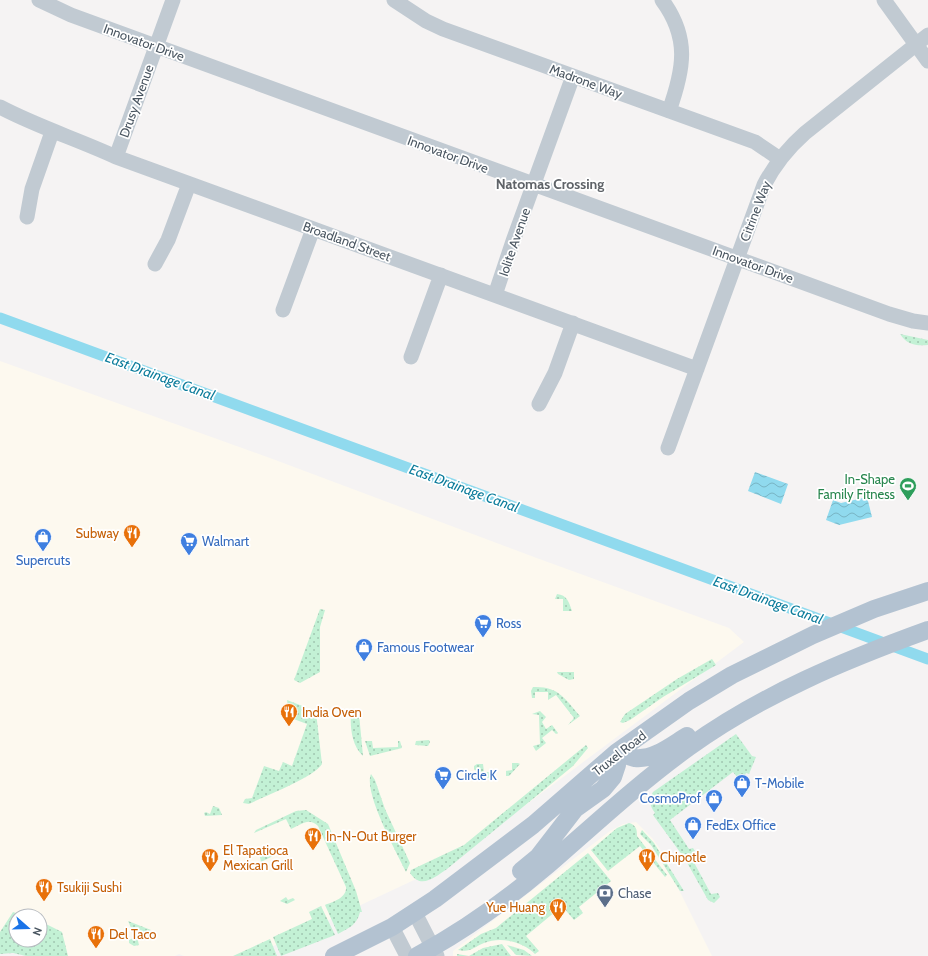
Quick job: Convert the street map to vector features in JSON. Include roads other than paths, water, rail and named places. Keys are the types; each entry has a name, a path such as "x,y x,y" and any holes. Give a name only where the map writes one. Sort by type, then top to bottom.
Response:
{"main road":[{"name":"Truxel Road","path":"334,956 392,927 415,913 533,825 617,752 689,701 732,675 762,660 874,609 928,590"},
{"path":"458,931 472,923 547,866 624,797 690,746 758,704 789,687 831,667 928,630"},
{"path":"417,956 435,952 516,875 538,857 575,809 603,789 613,777 617,765 617,752 639,758 658,753 738,705 771,689 789,687"}],"street":[{"name":"Innovator Drive","path":"39,0 71,15 156,47 900,318 928,323"},
{"name":"Drusy Avenue","path":"116,157 173,0"},
{"name":"Madrone Way","path":"395,0 426,21 444,29 755,142 780,159"},
{"path":"662,0 676,24 682,55 679,82 669,111"},
{"path":"884,0 928,61"},
{"name":"Citrine Way","path":"668,448 764,185 780,159 805,133 928,35"},
{"name":"Iolite Avenue","path":"496,295 573,76"},
{"name":"Broadland Street","path":"0,107 52,132 83,142 116,157 697,369"},
{"path":"27,217 32,189 52,132"},
{"path":"155,264 168,240 189,184"},
{"path":"283,310 313,229"},
{"path":"411,357 441,275"},
{"path":"539,404 555,373 573,323"},
{"path":"415,913 435,952"},
{"path":"392,927 407,956"}],"water":[{"path":"755,472 788,484 781,504 748,491"},
{"path":"867,497 872,517 839,525 826,520 833,500 841,503"}],"waterway":[{"name":"East Drainage Canal","path":"0,318 928,659"}],"place":[{"name":"In-Shape Family Fitness","path":"908,501"},
{"name":"Subway","path":"132,548"},
{"name":"Supercuts","path":"43,552"},
{"name":"Walmart","path":"189,556"},
{"name":"Ross","path":"483,638"},
{"name":"Famous Footwear","path":"364,662"},
{"name":"India Oven","path":"289,727"},
{"name":"Circle K","path":"443,790"},
{"name":"T-Mobile","path":"742,798"},
{"name":"CosmoProf","path":"714,813"},
{"name":"FedEx Office","path":"693,840"},
{"name":"In-N-Out Burger","path":"313,851"},
{"name":"El Tapatioca Mexican Grill","path":"210,872"},
{"name":"Chipotle","path":"647,872"},
{"name":"Tsukiji Sushi","path":"44,902"},
{"name":"Chase","path":"605,908"},
{"name":"Yue Huang","path":"558,922"},
{"name":"Del Taco","path":"96,949"}],"district":[{"name":"Natomas Crossing","path":"550,184"}]}
